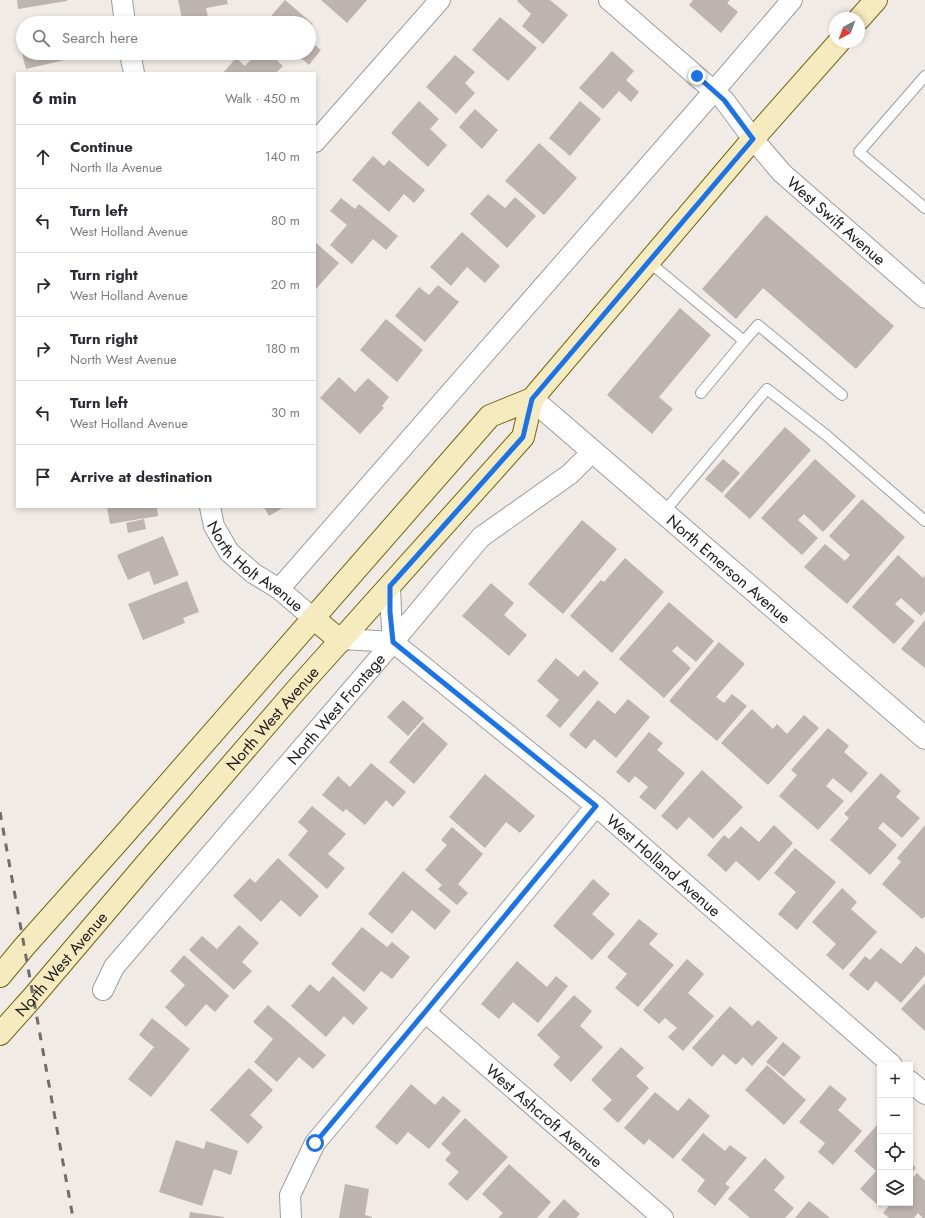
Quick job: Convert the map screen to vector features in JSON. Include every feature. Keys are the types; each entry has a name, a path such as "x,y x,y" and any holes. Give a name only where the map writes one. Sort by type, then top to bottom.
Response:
{"main road":[{"path":"865,12 876,0"},
{"name":"North West Avenue","path":"0,1034 33,998 297,689 523,437 532,399 753,139 834,48"},
{"name":"North West Avenue","path":"0,976 313,618 335,595 490,416 532,399"},
{"path":"313,618 342,640"}],"street":[{"path":"122,0 124,16"},
{"path":"316,141 440,0"},
{"path":"609,0 724,100 753,139"},
{"path":"279,588 792,0"},
{"path":"131,60 134,72"},
{"name":"West Swift Avenue","path":"753,139 782,173 925,298"},
{"name":"North Emerson Avenue","path":"532,399 925,738"},
{"name":"North West Frontage","path":"103,990 114,967 393,642 481,537 570,474 593,451"},
{"name":"North Holt Avenue","path":"210,508 214,526 229,552 253,573 279,588 313,618"},
{"path":"342,640 393,642 390,612 390,586"},
{"name":"West Holland Avenue","path":"393,642 596,806 889,1062"},
{"path":"291,1218 290,1196 315,1143 596,806"},
{"name":"West Ashcroft Avenue","path":"425,1012 663,1218"},
{"path":"913,1084 925,1094"}],"lane":[{"path":"925,76 859,152 925,208"},
{"path":"649,262 744,341"},
{"path":"701,393 758,325 842,396"},
{"path":"664,512 767,389 826,435 925,522"}],"building":[{"path":"17,0 67,0 67,1 18,9"},
{"path":"178,0 227,0 228,4 206,8 208,16 181,16"},
{"path":"285,0 304,16 271,16"},
{"path":"321,0 367,0 347,23"},
{"path":"550,0 568,15 543,44 522,26 531,14 517,1"},
{"path":"693,0 730,0 727,3 738,12 721,33 689,5"},
{"path":"500,17 537,48 508,81 472,50"},
{"path":"316,46 321,50 316,56"},
{"path":"612,51 634,71 626,80 639,92 631,102 619,91 603,109 579,88"},
{"path":"455,55 475,72 465,83 475,93 456,114 426,87"},
{"path":"24,60 64,60 26,69"},
{"path":"234,60 238,60 245,66 251,60 277,60 283,66 277,72 224,72"},
{"path":"303,60 313,60 309,65"},
{"path":"419,101 439,119 430,129 447,145 428,167 391,133"},
{"path":"580,101 601,119 570,156 549,138"},
{"path":"475,109 498,130 482,149 459,127"},
{"path":"539,143 577,178 544,215 505,181"},
{"path":"373,156 384,166 389,160 425,190 414,203 404,194 389,212 352,180"},
{"path":"488,194 505,208 515,197 536,216 507,248 470,214"},
{"path":"341,198 355,209 359,204 398,236 386,250 373,239 352,264 330,245 347,225 330,211"},
{"path":"766,215 894,326 856,369 763,288 736,319 702,289"},
{"path":"462,232 500,266 485,283 467,267 451,286 430,267"},
{"path":"316,243 339,263 316,289"},
{"path":"438,285 459,302 425,342 395,316 419,287 429,295"},
{"path":"680,308 711,335 659,397 673,409 652,434 607,395"},
{"path":"386,319 423,350 397,382 360,350"},
{"path":"339,377 355,392 368,378 389,397 382,406 384,408 360,434 320,398"},
{"path":"785,427 811,450 750,519 724,496"},
{"path":"723,459 740,473 722,493 705,479"},
{"path":"815,459 856,496 823,532 804,514 798,520 818,538 802,555 761,518"},
{"path":"862,499 905,537 847,604 804,567 825,544 845,561 850,555 829,536"},
{"path":"107,508 157,508 158,516 110,524"},
{"path":"265,508 282,508 269,516"},
{"path":"144,519 146,529 128,533 126,523"},
{"path":"582,520 617,549 563,614 528,584"},
{"path":"163,536 179,575 154,585 149,571 128,580 117,555"},
{"path":"898,555 923,578 925,575 925,611 921,616 901,598 895,604 915,621 894,644 852,607"},
{"path":"625,558 664,592 612,653 570,616 601,580 604,582"},
{"path":"187,581 199,612 183,618 185,623 143,640 128,604"},
{"path":"491,583 514,603 504,615 527,635 509,656 462,616"},
{"path":"669,602 714,641 696,662 677,646 672,651 691,668 664,698 619,659"},
{"path":"925,620 925,668 901,649"},
{"path":"719,642 745,664 716,697 724,703 732,694 747,706 717,741 669,701"},
{"path":"556,658 578,677 584,670 599,683 560,728 546,716 559,700 537,681"},
{"path":"628,699 650,717 616,758 594,739 586,749 569,735 598,700 615,714"},
{"path":"403,700 424,718 408,736 387,717"},
{"path":"752,709 773,729 777,724 787,734 804,715 819,728 768,785 721,743"},
{"path":"423,722 448,744 414,784 389,762"},
{"path":"828,728 849,746 844,752 868,773 851,793 833,778 826,786 844,801 818,830 779,796 797,775 791,770"},
{"path":"649,732 663,743 657,750 685,773 655,810 639,797 648,787 635,776 629,783 616,772"},
{"path":"371,763 406,792 393,807 386,800 365,825 346,809 343,812 322,795 338,776 350,787"},
{"path":"702,770 743,807 713,839 689,817 677,830 661,816"},
{"path":"881,773 901,791 896,797 920,818 902,838 883,822 878,828 897,845 870,875 830,840 849,818 844,814"},
{"path":"485,774 535,816 520,833 506,822 485,848 449,817"},
{"path":"312,806 346,834 328,854 345,868 327,889 288,855 308,831 298,822"},
{"path":"774,825 793,843 759,881 736,861 726,872 707,855 724,835 729,839 741,826 759,842"},
{"path":"925,825 925,916 922,919 882,884 901,862 897,858"},
{"path":"452,827 483,854 458,884 468,893 457,905 438,889 442,885 425,870 447,845 441,840"},
{"path":"795,848 836,882 797,930 778,914 796,892 774,873"},
{"path":"278,858 319,896 300,917 281,900 261,922 233,896 250,878 255,883"},
{"path":"403,871 451,911 435,930 412,910 392,934 368,914"},
{"path":"593,879 610,894 592,914 615,934 592,960 553,926"},
{"path":"842,888 857,902 851,909 877,932 843,970 826,955 836,944 812,922"},
{"path":"639,919 658,934 649,944 674,965 638,1007 615,988 627,974 607,957"},
{"path":"239,925 259,943 242,962 252,971 234,990 189,950 202,936 217,949"},
{"path":"362,927 387,947 392,942 410,957 392,979 381,971 364,992 331,964"},
{"path":"916,946 925,954 925,975 901,1003 876,981 868,991 849,975 865,956 870,960 881,948 901,964"},
{"path":"184,955 229,996 215,1012 206,1004 186,1027 165,1007 185,985 170,971"},
{"path":"687,959 704,974 688,993 714,1016 683,1051 668,1037 677,1028 665,1018 659,1024 643,1010"},
{"path":"517,961 547,987 556,976 568,986 538,1023 513,1002 499,1019 481,1004"},
{"path":"333,976 368,1008 353,1025 344,1016 326,1037 291,1006 310,984 319,992"},
{"path":"925,983 925,1031 901,1009"},
{"path":"574,995 592,1011 580,1026 603,1047 571,1082 553,1065 560,1057 537,1035"},
{"path":"268,1005 326,1055 313,1069 299,1057 277,1082 254,1062 273,1039 253,1022"},
{"path":"730,1006 752,1026 758,1020 778,1038 752,1066 743,1057 736,1065 723,1054 712,1067 692,1048"},
{"path":"152,1018 190,1049 151,1097 128,1079 154,1047 139,1035"},
{"path":"783,1042 801,1057 784,1077 766,1062"},
{"path":"621,1047 644,1068 636,1076 649,1088 618,1123 603,1109 612,1100 591,1080"},
{"path":"767,1065 806,1100 784,1125 745,1090"},
{"path":"249,1068 273,1090 250,1115 263,1127 248,1144 210,1110"},
{"path":"411,1084 435,1105 443,1096 461,1111 429,1149 408,1132 397,1145 375,1127"},
{"path":"830,1085 847,1099 838,1110 862,1131 833,1165 818,1152 825,1143 799,1122"},
{"path":"655,1092 678,1111 689,1098 710,1116 673,1159 649,1139 644,1145 624,1128"},
{"path":"465,1118 508,1157 467,1201 448,1184 459,1172 445,1160 451,1153 441,1144"},
{"path":"877,1125 877,1204 860,1189 876,1171 854,1151"},
{"path":"703,1133 725,1151 730,1145 747,1158 725,1184 730,1187 715,1206 697,1191 705,1180 681,1160"},
{"path":"176,1140 204,1149 206,1141 238,1151 231,1175 214,1169 202,1206 159,1192"},
{"path":"765,1158 785,1177 774,1190 794,1208 785,1218 750,1218 728,1199"},
{"path":"509,1164 551,1202 537,1218 498,1218 503,1213 482,1194"},
{"path":"917,1173 925,1181 925,1218 918,1213 914,1218 889,1218 883,1213 889,1206 913,1206 913,1178"},
{"path":"345,1184 369,1189 365,1215 372,1218 339,1218"},
{"path":"564,1199 580,1214 576,1218 549,1218 548,1217"},
{"path":"809,1201 830,1218 795,1218"},
{"path":"190,1212 224,1217 224,1218 189,1218"}],"railway":[{"path":"0,812 73,1218"}],"route":[{"path":"315,1143 596,806 393,642 390,612 390,586 523,437 532,399 753,139 724,100 697,76"}]}
